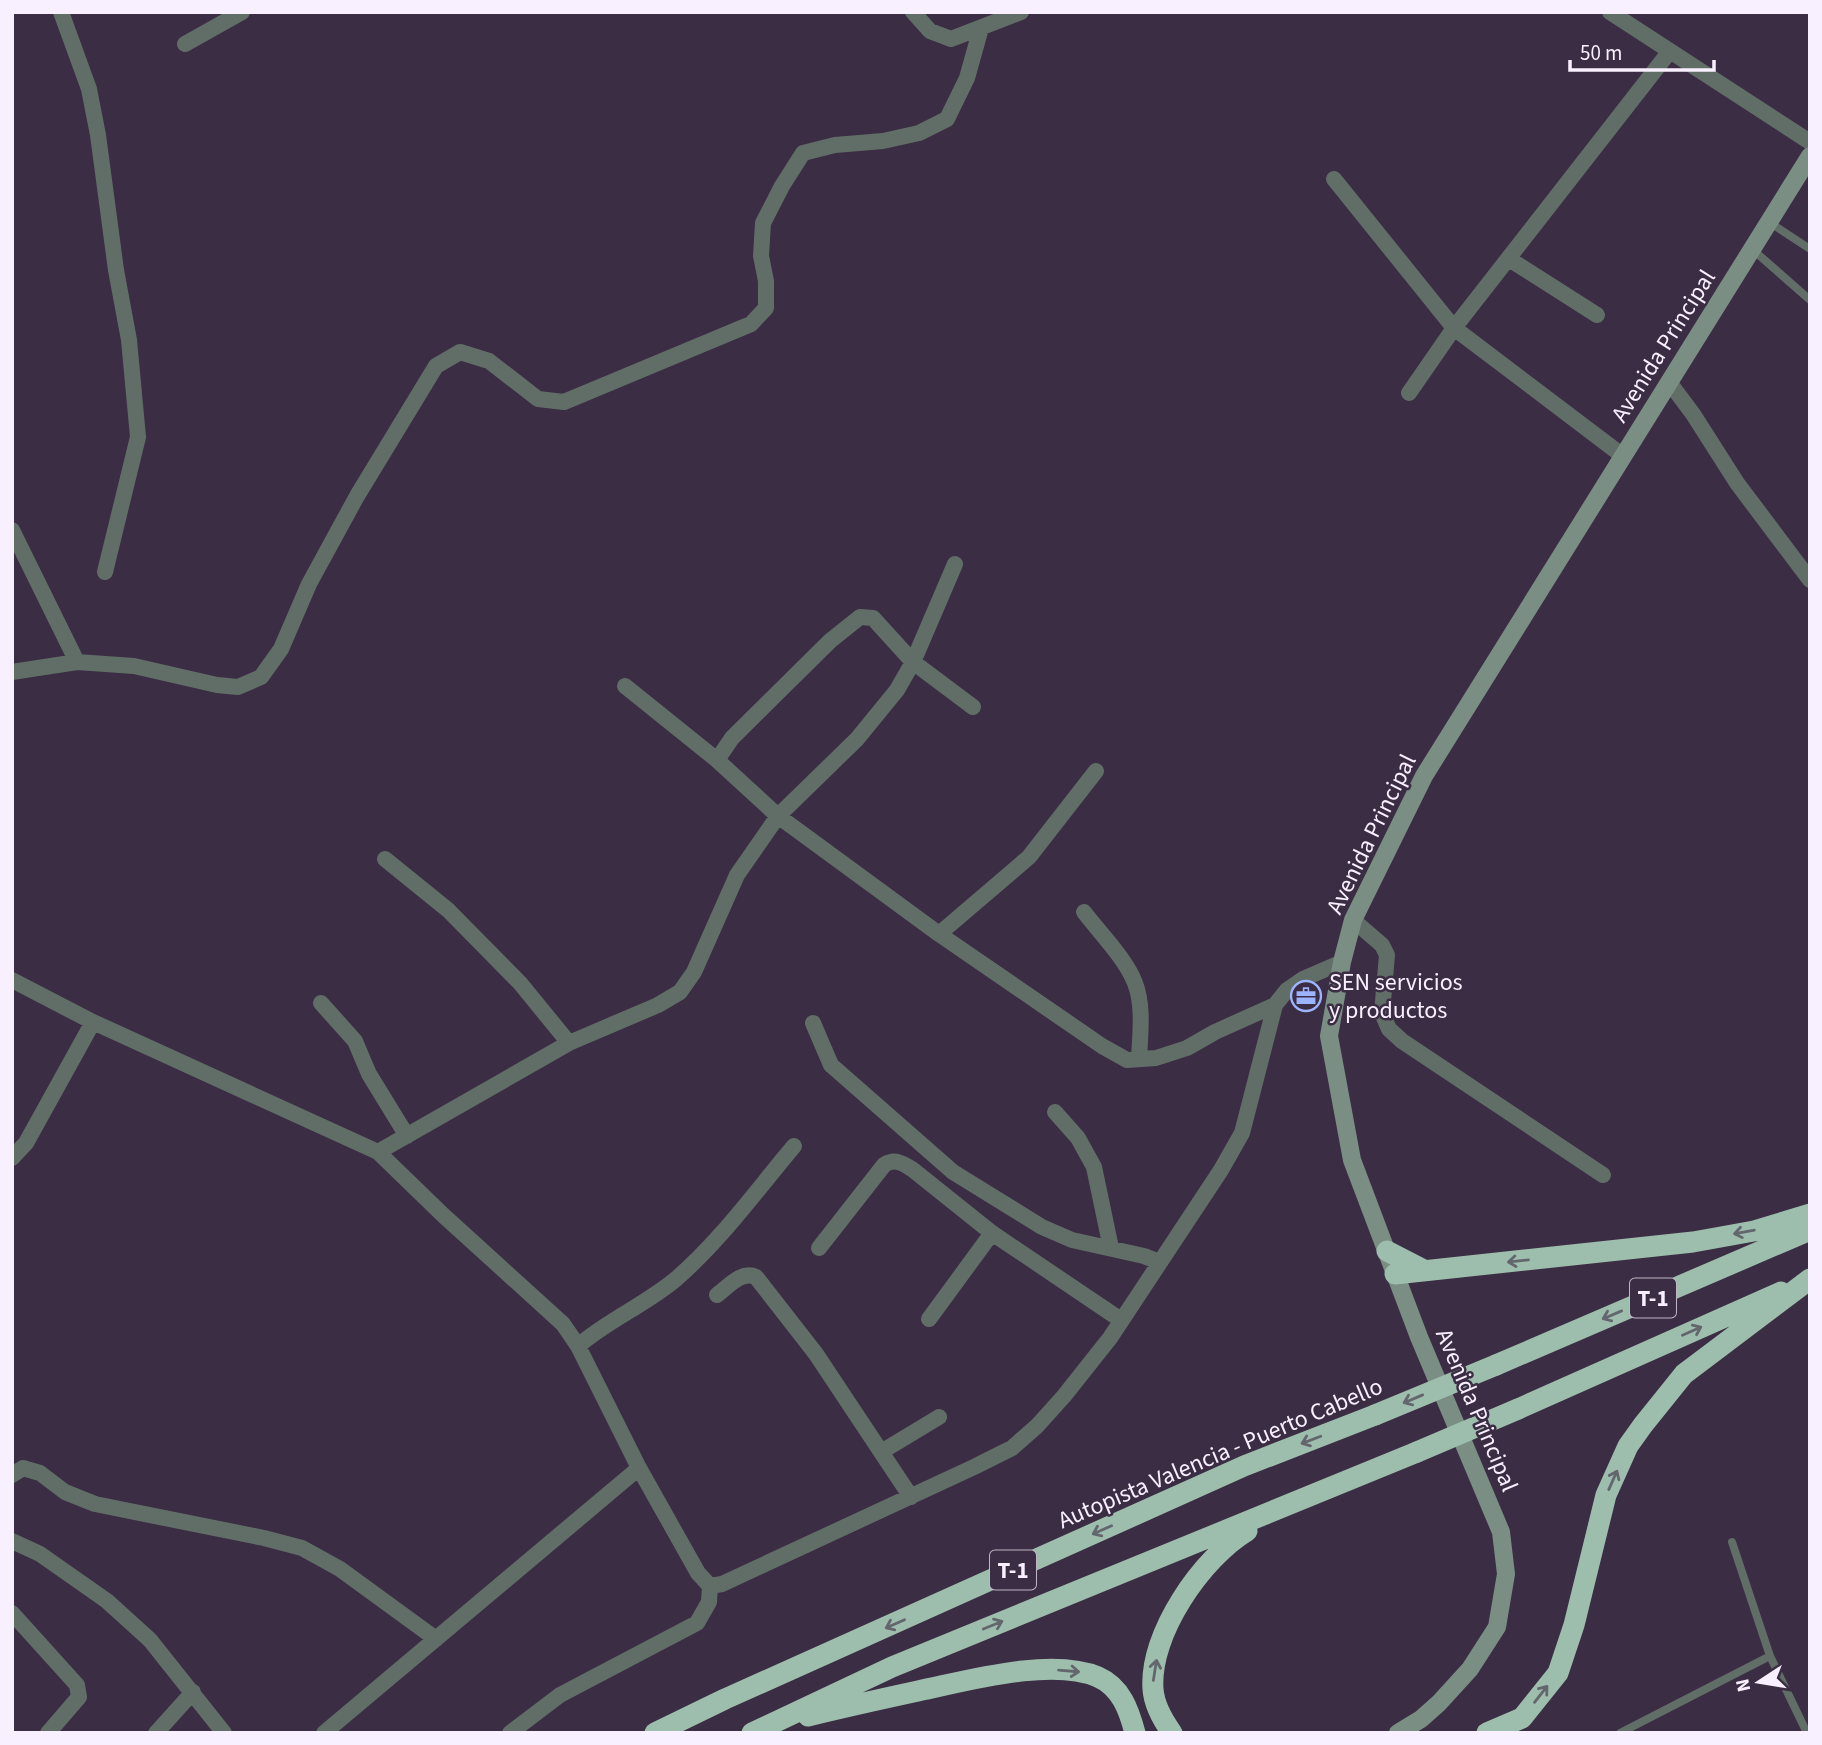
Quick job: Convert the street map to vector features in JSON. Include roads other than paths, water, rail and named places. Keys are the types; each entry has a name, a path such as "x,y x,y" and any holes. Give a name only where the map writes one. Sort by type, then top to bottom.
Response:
{"highway":[{"path":"1395,1274 1693,1241 1754,1231 1810,1214"},
{"name":"Autopista Valencia - Puerto Cabello","path":"655,1733 1244,1466 1496,1365 1810,1230"},
{"path":"1387,1251 1424,1270"},
{"path":"1487,1733 1522,1718 1558,1673 1574,1625 1606,1495 1628,1446 1666,1393 1684,1374 1810,1279"},
{"name":"T-1","path":"757,1730 892,1667 1417,1452 1810,1279"},
{"path":"1172,1733 1156,1705 1153,1676 1172,1615 1203,1569 1221,1550 1240,1535 1292,1504"},
{"path":"757,1730 879,1699 990,1675 1057,1670 1100,1678 1116,1690 1129,1709 1135,1733"}],"main road":[{"name":"Avenida Principal","path":"1398,1733 1421,1719 1439,1703 1470,1669 1497,1627 1506,1574 1501,1532 1395,1274 1352,1160 1329,1037 1342,962 1353,920 1424,776 1810,156"}],"street":[{"path":"61,12 89,89 99,135 116,270 129,340 138,437 106,572"},
{"path":"185,44 242,12"},
{"path":"914,12 930,31 951,39 1021,12"},
{"path":"1610,12 1810,142"},
{"path":"12,672 77,662 134,666 238,687 261,677 281,649 309,584 357,496 436,366 460,352 489,361 538,399 564,402 751,324 766,308 766,281 761,256 763,223 803,153 835,145 907,136 947,119 967,78 981,28"},
{"path":"1409,393 1454,328 1670,51"},
{"path":"1334,180 1454,328 1623,456"},
{"path":"1509,259 1597,315"},
{"path":"1669,382 1737,483 1810,580"},
{"path":"12,530 77,662"},
{"path":"378,1152 569,1043 658,1006 680,992 694,972 737,875 778,816 857,738 897,690 913,662 955,564"},
{"path":"717,760 732,738 830,641 860,617 873,618 913,662 972,707"},
{"path":"625,686 717,760 778,816 939,934 1102,1046 1127,1059 1156,1058 1187,1048 1275,1005"},
{"path":"939,934 1029,857 1096,771"},
{"path":"385,859 448,910 520,983 569,1043"},
{"path":"1084,912 1129,971 1136,985 1140,1017 1139,1059"},
{"path":"1353,920 1382,945 1387,954 1382,1013 1389,1029 1411,1048 1602,1175"},
{"path":"710,1586 722,1584 1012,1448 1037,1426 1110,1338 1221,1170 1241,1133 1275,1005 1287,990 1303,979 1342,962"},
{"path":"12,980 93,1022 378,1152 443,1216 563,1324 578,1346 639,1468 698,1573 710,1586 709,1602 697,1623 560,1695 510,1733"},
{"path":"321,1003 355,1041 369,1074 407,1136"},
{"path":"12,1158 26,1143 93,1022"},
{"path":"813,1023 831,1065 953,1172 1042,1227 1072,1240 1159,1262"},
{"path":"1055,1112 1078,1138 1094,1167 1111,1248"},
{"path":"578,1346 591,1335 646,1303 676,1279 715,1241 794,1146"},
{"path":"819,1248 884,1165 890,1161 898,1161 912,1169 992,1233 1121,1320"},
{"path":"929,1319 992,1233"},
{"path":"717,1295 741,1276 749,1274 756,1277 816,1354 895,1469 911,1497"},
{"path":"881,1452 939,1417"},
{"path":"12,1475 23,1468 40,1473 65,1492 95,1504 302,1548 340,1569 436,1639"},
{"path":"324,1733 639,1468"},
{"path":"12,1541 40,1554 107,1601 150,1640 225,1733"},
{"path":"12,1613 77,1685 79,1697 48,1733"},
{"path":"156,1733 193,1692"}],"lane":[{"path":"1769,222 1810,249"},
{"path":"1752,249 1810,300"},
{"path":"1732,1542 1770,1656 1807,1733"},
{"path":"1620,1733 1770,1656"}],"place":[{"name":"SEN servicios y productos","path":"1306,996"}]}
